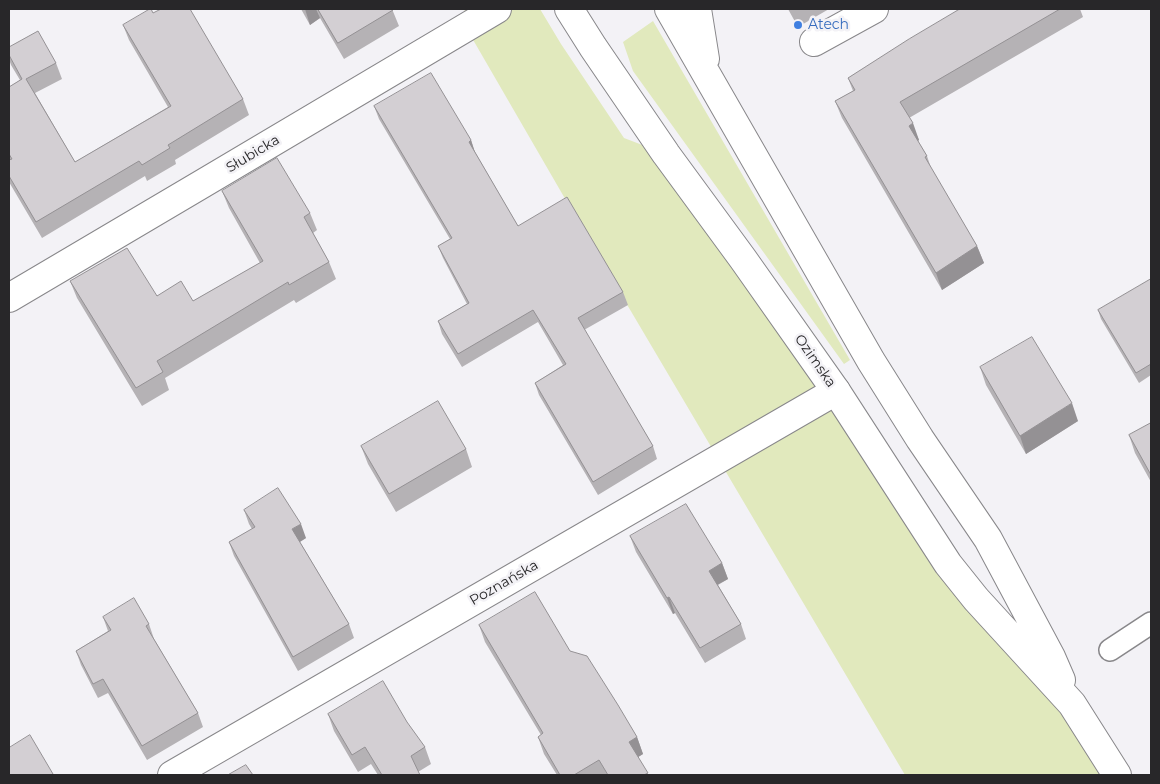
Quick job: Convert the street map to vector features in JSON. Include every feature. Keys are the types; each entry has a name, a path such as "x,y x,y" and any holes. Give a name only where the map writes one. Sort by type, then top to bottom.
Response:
{"main road":[{"name":"Słubicka","path":"9,298 497,9"},
{"name":"Ozimska","path":"569,9 666,154 836,391 948,564 976,599 1072,704"},
{"path":"592,9 593,47"},
{"name":"Ozimska","path":"669,9 871,361 920,439 988,539 1051,657 1072,704 1117,775"},
{"path":"697,9 703,48 714,89"},
{"path":"814,42 874,9"},
{"name":"Poznańska","path":"172,775 836,391"}],"lane":[{"path":"1110,650 1151,623"}],"green space":[{"path":"464,9 540,9 561,44 624,138 666,154 1117,775 905,775 593,247 472,38"},
{"path":"653,21 850,360 844,364 633,71 623,42"}],"building":[{"path":"150,9 153,13 161,9 190,9 243,99 168,145 170,148 142,165 139,161 36,222 9,176 9,160 12,159 9,154 9,87 22,79 9,55 9,47 38,31 56,63 26,79 75,162 171,106 123,25"},
{"path":"318,9 392,9 393,10 338,43"},
{"path":"960,9 1060,9 900,102 913,123 909,126 927,156 925,157 977,246 936,273 835,101 855,90 848,78"},
{"path":"431,73 471,140 469,142 518,226 567,197 623,292 578,318 653,446 593,482 535,383 566,364 533,310 458,354 438,321 469,303 438,246 452,238 374,106"},
{"path":"277,158 310,213 304,217 329,262 289,285 288,282 157,361 163,372 136,388 70,281 127,248 157,296 181,281 193,301 263,261 222,191"},
{"path":"1151,279 1151,364 1136,373 1098,310"},
{"path":"1032,337 1072,403 1020,436 980,367"},
{"path":"438,401 466,449 389,494 361,446"},
{"path":"1151,423 1151,475 1129,435"},
{"path":"278,488 301,524 292,529 349,624 293,657 229,542 255,527 244,510"},
{"path":"686,504 722,563 709,571 741,624 700,648 630,536"},
{"path":"535,592 570,651 587,656 618,705 637,737 629,742 648,773 644,775 608,775 599,760 574,775 560,775 538,737 543,733 479,625"},
{"path":"134,598 149,624 146,626 198,713 142,746 103,679 93,684 76,651 111,630 103,617"},
{"path":"383,681 407,722 425,747 411,756 420,775 382,775 365,747 352,755 328,714"},
{"path":"30,735 53,774 9,775 9,748"},
{"path":"246,765 253,775 228,775"}],"place":[{"name":"Atech","path":"798,25"}]}
